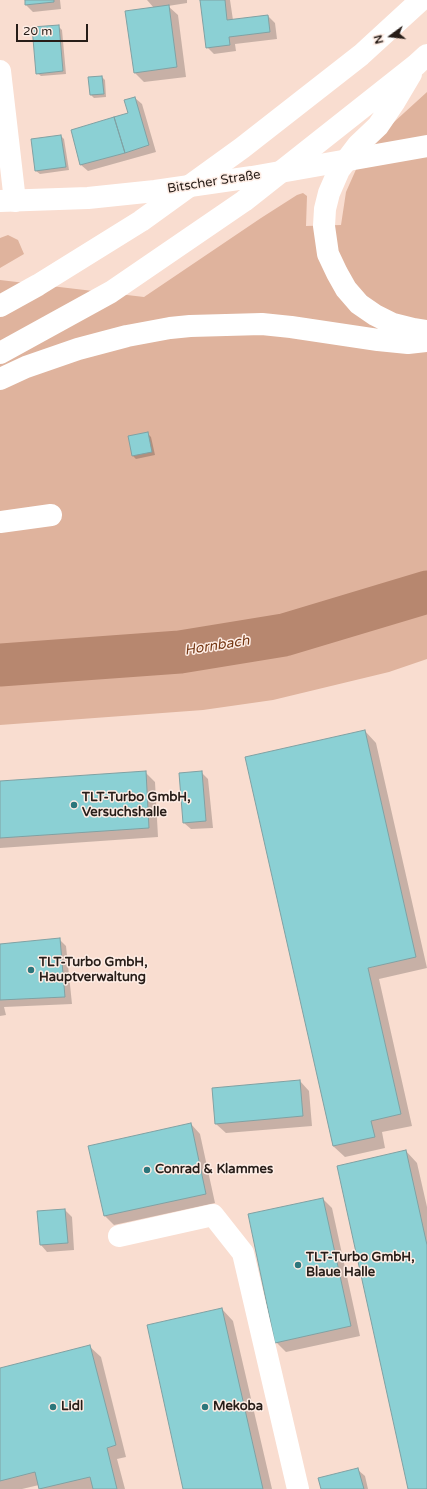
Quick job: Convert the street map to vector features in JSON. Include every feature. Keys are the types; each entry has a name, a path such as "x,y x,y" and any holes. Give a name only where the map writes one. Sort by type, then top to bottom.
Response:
{"main road":[{"path":"0,306 38,285 141,221 242,148 361,55 421,0"},
{"path":"422,60 378,126 358,145 339,170 329,193 325,209 324,226 328,254 336,272 346,289 359,304 375,315 393,324 427,331"},
{"path":"0,353 111,292 244,201 422,60"},
{"path":"0,71 8,201"},
{"name":"Bitscher Straße","path":"8,201 88,198 155,191 252,177 427,146"},
{"path":"0,379 78,349 128,336 183,327 262,324 378,340 408,343 427,341"},
{"path":"0,522 51,515"},
{"path":"119,1236 213,1216 243,1254 298,1489"}],"shaded area":[{"path":"427,92 427,659 389,672 273,700 203,710 0,725 0,280 144,297 297,195 303,193 307,196 306,226 341,225 346,192 362,156 382,133"},
{"path":"8,235 18,240 24,254 0,268 0,238"}],"building":[{"path":"25,0 54,0 54,2 25,5"},
{"path":"200,0 225,0 227,20 268,15 270,32 229,37 230,45 206,48"},
{"path":"169,5 177,67 134,73 125,11"},
{"path":"59,25 63,71 36,74 32,27"},
{"path":"102,76 104,94 90,95 88,77"},
{"path":"135,97 149,145 125,153 114,117 128,113 124,100"},
{"path":"114,117 125,153 80,165 71,130"},
{"path":"61,135 66,167 35,171 31,139"},
{"path":"148,432 152,452 132,456 128,436"},
{"path":"365,730 416,957 368,968 401,1114 371,1121 375,1137 333,1146 245,757"},
{"name":"TLT-Turbo GmbH, Versuchshalle","path":"146,771 149,828 0,838 0,781"},
{"path":"202,771 206,821 183,823 179,773"},
{"name":"TLT-Turbo GmbH, Hauptverwaltung","path":"60,938 65,997 0,1000 0,944"},
{"path":"300,1080 303,1116 215,1124 212,1088"},
{"name":"Conrad & Klammes","path":"191,1123 206,1194 104,1216 88,1146"},
{"path":"406,1150 427,1245 427,1489 408,1489 337,1166"},
{"name":"TLT-Turbo GmbH, Blaue Halle","path":"323,1198 351,1326 275,1343 248,1214"},
{"path":"65,1209 68,1243 40,1245 37,1211"},
{"name":"Mekoba","path":"222,1308 263,1489 183,1489 147,1325"},
{"name":"Lidl","path":"90,1345 116,1445 107,1448 117,1489 93,1489 90,1477 39,1489 35,1472 0,1481 0,1368"},
{"path":"358,1468 364,1489 321,1489 318,1478"}],"waterway":[{"name":"Hornbach","path":"0,665 180,652 284,635 427,592"}],"place":[{"name":"TLT-Turbo GmbH, Versuchshalle","path":"74,805"},
{"name":"TLT-Turbo GmbH, Hauptverwaltung","path":"31,970"},
{"name":"Conrad & Klammes","path":"147,1170"},
{"name":"TLT-Turbo GmbH, Blaue Halle","path":"298,1265"},
{"name":"Lidl","path":"53,1407"},
{"name":"Mekoba","path":"205,1407"}]}
